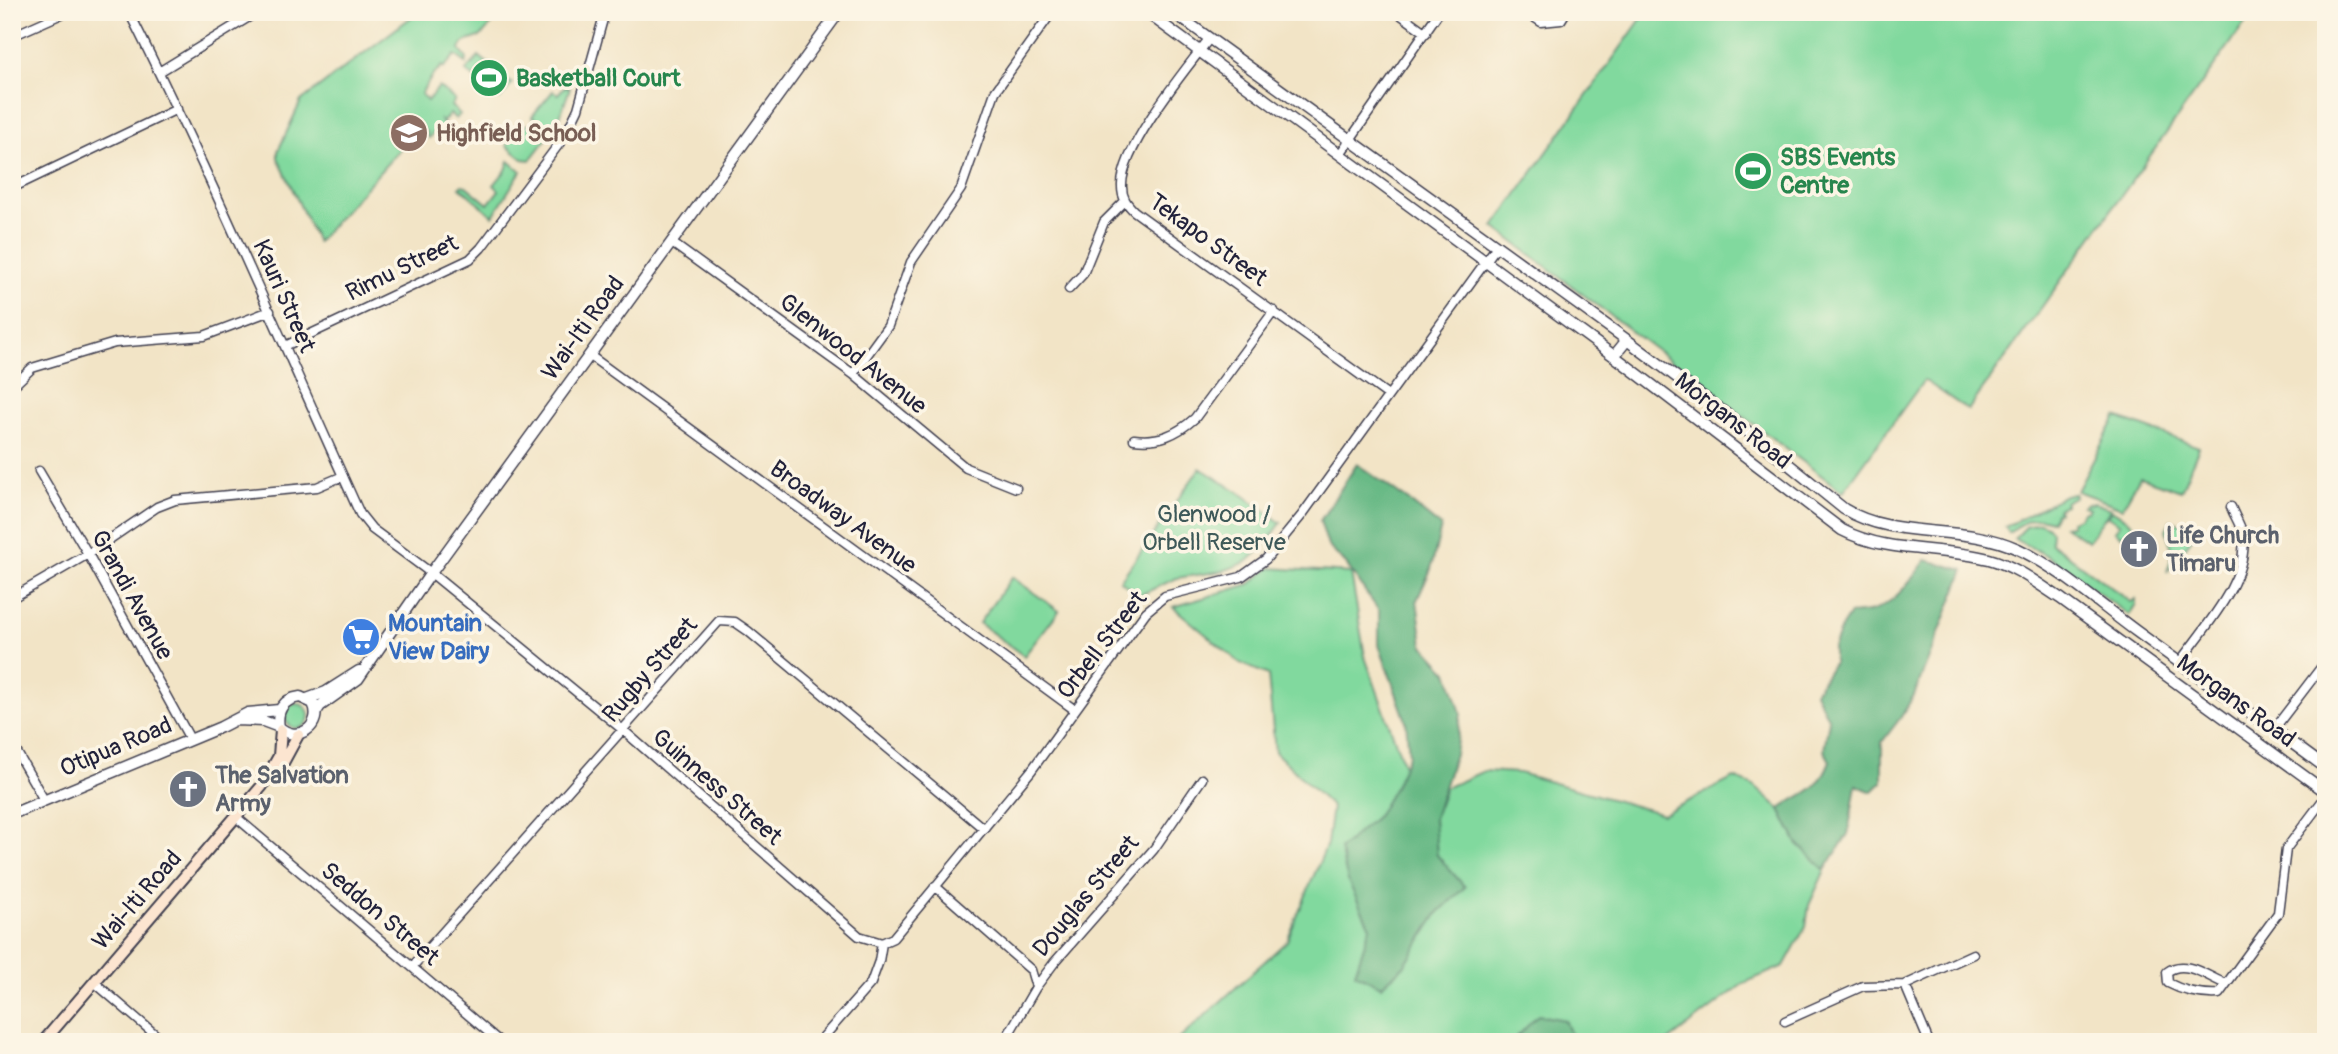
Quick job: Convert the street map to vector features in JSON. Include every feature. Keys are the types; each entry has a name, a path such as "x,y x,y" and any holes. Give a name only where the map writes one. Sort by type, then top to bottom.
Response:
{"main road":[{"name":"Wai-Iti Road","path":"43,1042 262,786 279,756 280,729"},
{"name":"Wai-Iti Road","path":"262,786 278,771 298,735"}],"street":[{"path":"12,36 66,12"},
{"name":"Kauri Street","path":"130,12 270,311 360,514 372,529 431,573"},
{"path":"159,72 257,12"},
{"name":"Rimu Street","path":"285,346 470,258 481,248 565,136 578,109 605,12"},
{"name":"Wai-Iti Road","path":"316,712 320,706 358,679 362,669 431,573 838,12"},
{"path":"853,374 888,326 911,261 961,189 995,92 1052,12"},
{"name":"Morgans Road","path":"1146,12 1614,356 1842,530 1855,537 1893,547 1967,555 2004,564 2060,598 2326,794"},
{"name":"Morgans Road","path":"1173,12 1627,340 1855,516 1886,527 1982,537 2018,549 2043,563 2326,768"},
{"path":"1397,12 1426,33"},
{"path":"1340,154 1439,12"},
{"path":"1526,12 1541,22 1561,20 1566,12"},
{"name":"Tekapo Street","path":"1209,39 1147,125 1133,149 1122,181 1125,201 1134,211 1388,395"},
{"path":"12,188 177,109"},
{"path":"1069,289 1083,274 1104,222 1125,201"},
{"name":"Glenwood Avenue","path":"672,243 853,374 966,468 1016,488"},
{"name":"Orbell Street","path":"883,943 893,938 1040,759 1146,612 1160,600 1178,591 1241,576 1266,559 1302,515 1497,246"},
{"path":"12,387 32,368 115,343 204,336 270,311"},
{"path":"1134,439 1154,441 1163,438 1180,431 1195,418 1273,312"},
{"path":"1614,356 1627,340"},
{"name":"Broadway Avenue","path":"589,355 1075,709"},
{"name":"Grandi Avenue","path":"39,471 190,739"},
{"path":"12,598 88,554 158,507 174,500 317,487 343,476"},
{"path":"2179,663 2232,588 2242,563 2242,533 2231,507"},
{"name":"Guinness Street","path":"431,573 623,730 859,936 883,943"},
{"name":"Rugby Street","path":"412,967 719,621 735,622 748,631 984,829"},
{"path":"2274,729 2326,661"},
{"name":"Wai-Iti Road","path":"307,699 327,692 362,669"},
{"path":"2191,696 2203,680"},
{"path":"294,698 307,699 313,703 316,712 313,724 298,735 290,735 280,729 277,717 279,710 294,698"},
{"name":"Otipua Road","path":"12,814 247,713 279,710"},
{"name":"Otipua Road","path":"236,720 263,721 280,729"},
{"path":"12,744 44,800"},
{"name":"Douglas Street","path":"1004,1042 1054,962 1154,849 1202,779"},
{"path":"2226,984 2186,966 2174,967 2167,972 2168,983 2180,990 2219,995 2278,913 2286,849 2326,794"},
{"name":"Seddon Street","path":"236,817 494,1040"},
{"path":"935,886 1031,970 1036,987"},
{"path":"820,1042 871,983 883,943"},
{"path":"1785,1021 1863,986 1905,985 1973,954"},
{"path":"94,982 164,1042"},
{"path":"1905,985 1929,1042"}],"green space":[{"path":"418,12 501,12 482,35 466,41 461,46 466,63 455,55 444,68 442,66 433,75 421,94 427,101 439,87 455,100 451,106 460,114 456,119 450,114 443,122 439,119 448,129 442,135 436,130 429,138 427,133 410,119 407,123 412,128 400,142 403,146 317,242 278,158 278,151 301,101"},
{"path":"1646,12 2253,12 1968,410 1924,380 1843,492 1494,227"},
{"name":"Basketball Court","path":"479,56 512,84 500,99 466,71"},
{"path":"565,86 570,88 557,125 530,160 523,159 507,146 508,140 525,124 529,127 536,119 532,116 553,91 558,94"},
{"path":"509,161 521,171 493,216 460,187 466,186 488,204 499,190 494,185 506,170"},
{"path":"2116,417 2199,447 2181,491 2140,477 2122,508 2077,491"},
{"path":"1357,464 1441,527 1431,569 1417,600 1423,645 1448,672 1461,713 1455,754 1434,818 1437,855 1465,887 1438,913 1404,966 1381,986 1355,973 1370,927 1348,881 1340,849 1378,815 1396,784 1409,755 1406,721 1379,645 1379,611 1346,564 1328,546 1320,521"},
{"name":"Glenwood / Orbell Reserve","path":"1200,468 1281,523 1267,543 1247,562 1223,571 1177,578 1140,595 1120,581"},
{"path":"2074,493 2075,496 2058,509 2059,512 2052,521 2029,521 2009,533 2005,527 2065,495"},
{"path":"2094,503 2111,509 2088,541 2064,526 2072,525 2071,521 2088,511 2089,508 2083,506 2085,504"},
{"path":"2112,510 2132,523 2135,530 2122,536 2115,531 2120,524 2108,516"},
{"path":"2171,520 2198,530 2167,572 2173,552 2166,530"},
{"path":"2040,523 2052,532 2051,543 2131,602 2136,599 2129,615 2048,556 2014,539 2026,527"},
{"path":"1926,560 1964,570 1914,695 1882,742 1882,782 1872,792 1856,785 1848,834 1825,870 1797,843 1780,809 1815,786 1830,761 1824,750 1829,720 1815,692 1833,663 1833,647 1850,614 1882,607 1903,589"},
{"path":"1269,568 1351,573 1365,657 1411,785 1439,805 1445,788 1484,771 1519,773 1663,814 1734,778 1754,786 1780,809 1797,843 1825,870 1809,905 1806,926 1784,966 1744,983 1667,1042 1176,1042 1287,941 1327,844 1332,807 1275,752 1268,675 1240,663 1173,607 1250,584"},
{"path":"1012,577 1059,611 1024,656 979,623"},
{"path":"297,704 306,707 309,716 306,725 297,728 288,725 285,716 288,707"},
{"path":"1538,1015 1565,1020 1574,1042 1512,1042"}],"place":[{"name":"Basketball Court","path":"489,78"},
{"name":"Highfield School","path":"409,133"},
{"name":"SBS Events Centre","path":"1753,171"},
{"name":"Life Church Timaru","path":"2139,549"},
{"name":"Mountain View Dairy","path":"361,637"},
{"name":"The Salvation Army","path":"188,789"}]}
